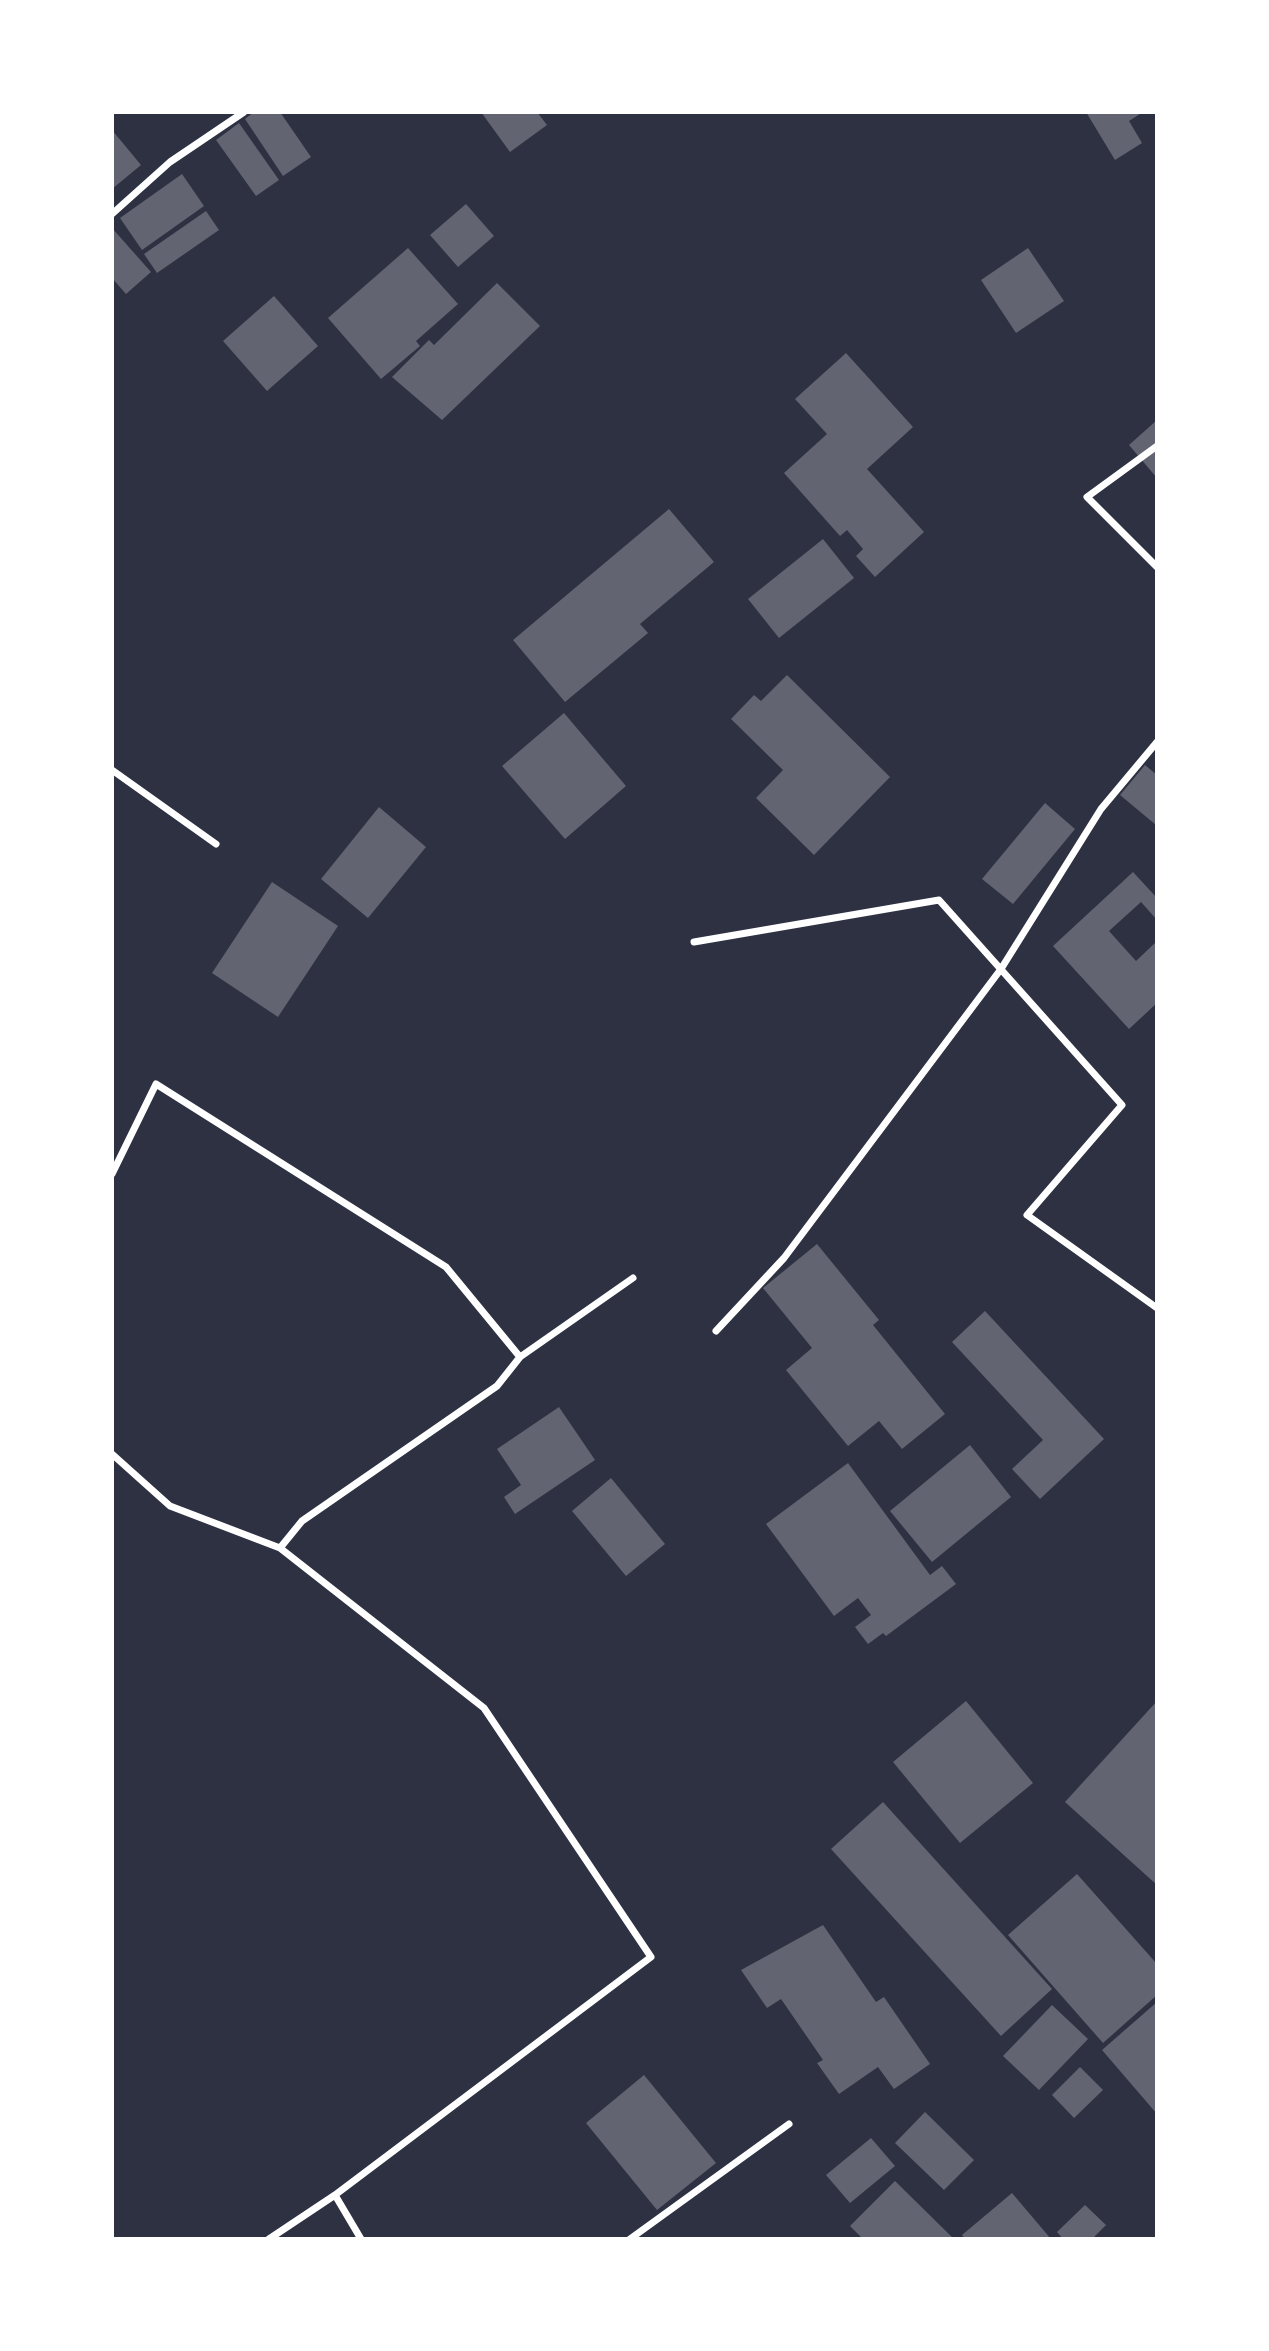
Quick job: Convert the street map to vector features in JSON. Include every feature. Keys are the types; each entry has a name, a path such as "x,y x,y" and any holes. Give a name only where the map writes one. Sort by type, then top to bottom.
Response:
{"street":[{"path":"112,214 170,162 244,112"},
{"path":"1157,446 1087,497 1157,568"},
{"path":"716,1331 784,1258 1001,969 1101,809 1157,742"},
{"path":"112,770 216,844"},
{"path":"694,942 939,900 1122,1105 1027,1215 1157,1308"},
{"path":"112,1174 156,1084 446,1267 520,1357"},
{"path":"280,1548 302,1521 497,1387 520,1357 633,1278"},
{"path":"112,1454 170,1506 280,1548 484,1708 651,1957 335,2195 269,2239"},
{"path":"630,2239 789,2124"},
{"path":"335,2195 361,2239"}],"building":[{"path":"254,112 280,112 311,157 283,176 245,119"},
{"path":"481,112 537,112 547,125 510,152"},
{"path":"1086,112 1143,112 1129,121 1142,143 1115,160"},
{"path":"239,123 279,180 256,196 216,140"},
{"path":"112,130 141,165 112,189"},
{"path":"182,174 204,206 142,250 120,218"},
{"path":"466,204 494,236 458,267 430,235"},
{"path":"206,211 219,230 157,273 144,254"},
{"path":"112,228 151,272 126,294 112,278"},
{"path":"408,248 458,304 416,341 420,346 381,379 328,318"},
{"path":"1028,248 1064,301 1016,333 981,280"},
{"path":"497,283 540,326 442,420 392,377 429,340 434,345"},
{"path":"274,296 318,346 267,391 223,341"},
{"path":"846,353 913,427 867,469 924,532 875,577 856,556 863,549 847,530 840,536 784,473 827,434 795,399"},
{"path":"1157,420 1157,478 1129,445"},
{"path":"669,509 714,562 640,624 648,633 565,702 513,640"},
{"path":"823,539 854,578 779,638 748,599"},
{"path":"787,675 890,777 814,855 756,798 783,770 731,719 754,695 761,701"},
{"path":"564,713 626,786 565,839 502,766"},
{"path":"1145,765 1157,775 1156,825 1120,795"},
{"path":"1045,803 1075,829 1013,904 982,879"},
{"path":"379,807 426,847 368,918 321,879"},
{"path":"1133,872 1157,898 1157,920 1141,902 1109,931 1136,961 1157,941 1157,1003 1129,1029 1053,946"},
{"path":"272,882 338,926 278,1017 212,973"},
{"path":"817,1244 879,1320 873,1325 945,1414 902,1449 879,1421 848,1446 786,1370 812,1348 763,1288"},
{"path":"985,1311 1104,1439 1040,1499 1012,1469 1043,1440 952,1342"},
{"path":"559,1407 595,1460 515,1514 504,1497 521,1485 497,1449"},
{"path":"970,1445 1011,1497 932,1562 890,1511"},
{"path":"848,1463 930,1575 942,1566 956,1584 886,1636 883,1633 868,1644 855,1627 871,1615 858,1598 834,1616 766,1524"},
{"path":"611,1478 665,1544 626,1576 572,1511"},
{"path":"966,1701 1033,1783 960,1843 893,1762"},
{"path":"1157,1701 1157,1885 1065,1802"},
{"path":"883,1802 1052,1989 1001,2036 831,1849"},
{"path":"1077,1874 1157,1964 1157,1995 1103,2043 1008,1935"},
{"path":"823,1925 876,2002 884,1997 930,2064 894,2089 878,2067 839,2094 817,2063 823,2060 781,1999 767,2008 741,1970"},
{"path":"1157,2002 1157,2114 1102,2050"},
{"path":"1052,2005 1088,2039 1039,2090 1003,2056"},
{"path":"1080,2067 1103,2090 1074,2118 1052,2095"},
{"path":"644,2075 716,2163 657,2210 586,2123"},
{"path":"925,2112 974,2160 944,2190 895,2143"},
{"path":"871,2138 895,2166 850,2203 826,2175"},
{"path":"895,2181 954,2239 863,2239 850,2226"},
{"path":"1012,2193 1051,2239 965,2239 962,2235"},
{"path":"1085,2205 1106,2225 1092,2239 1063,2239 1057,2232"}]}
